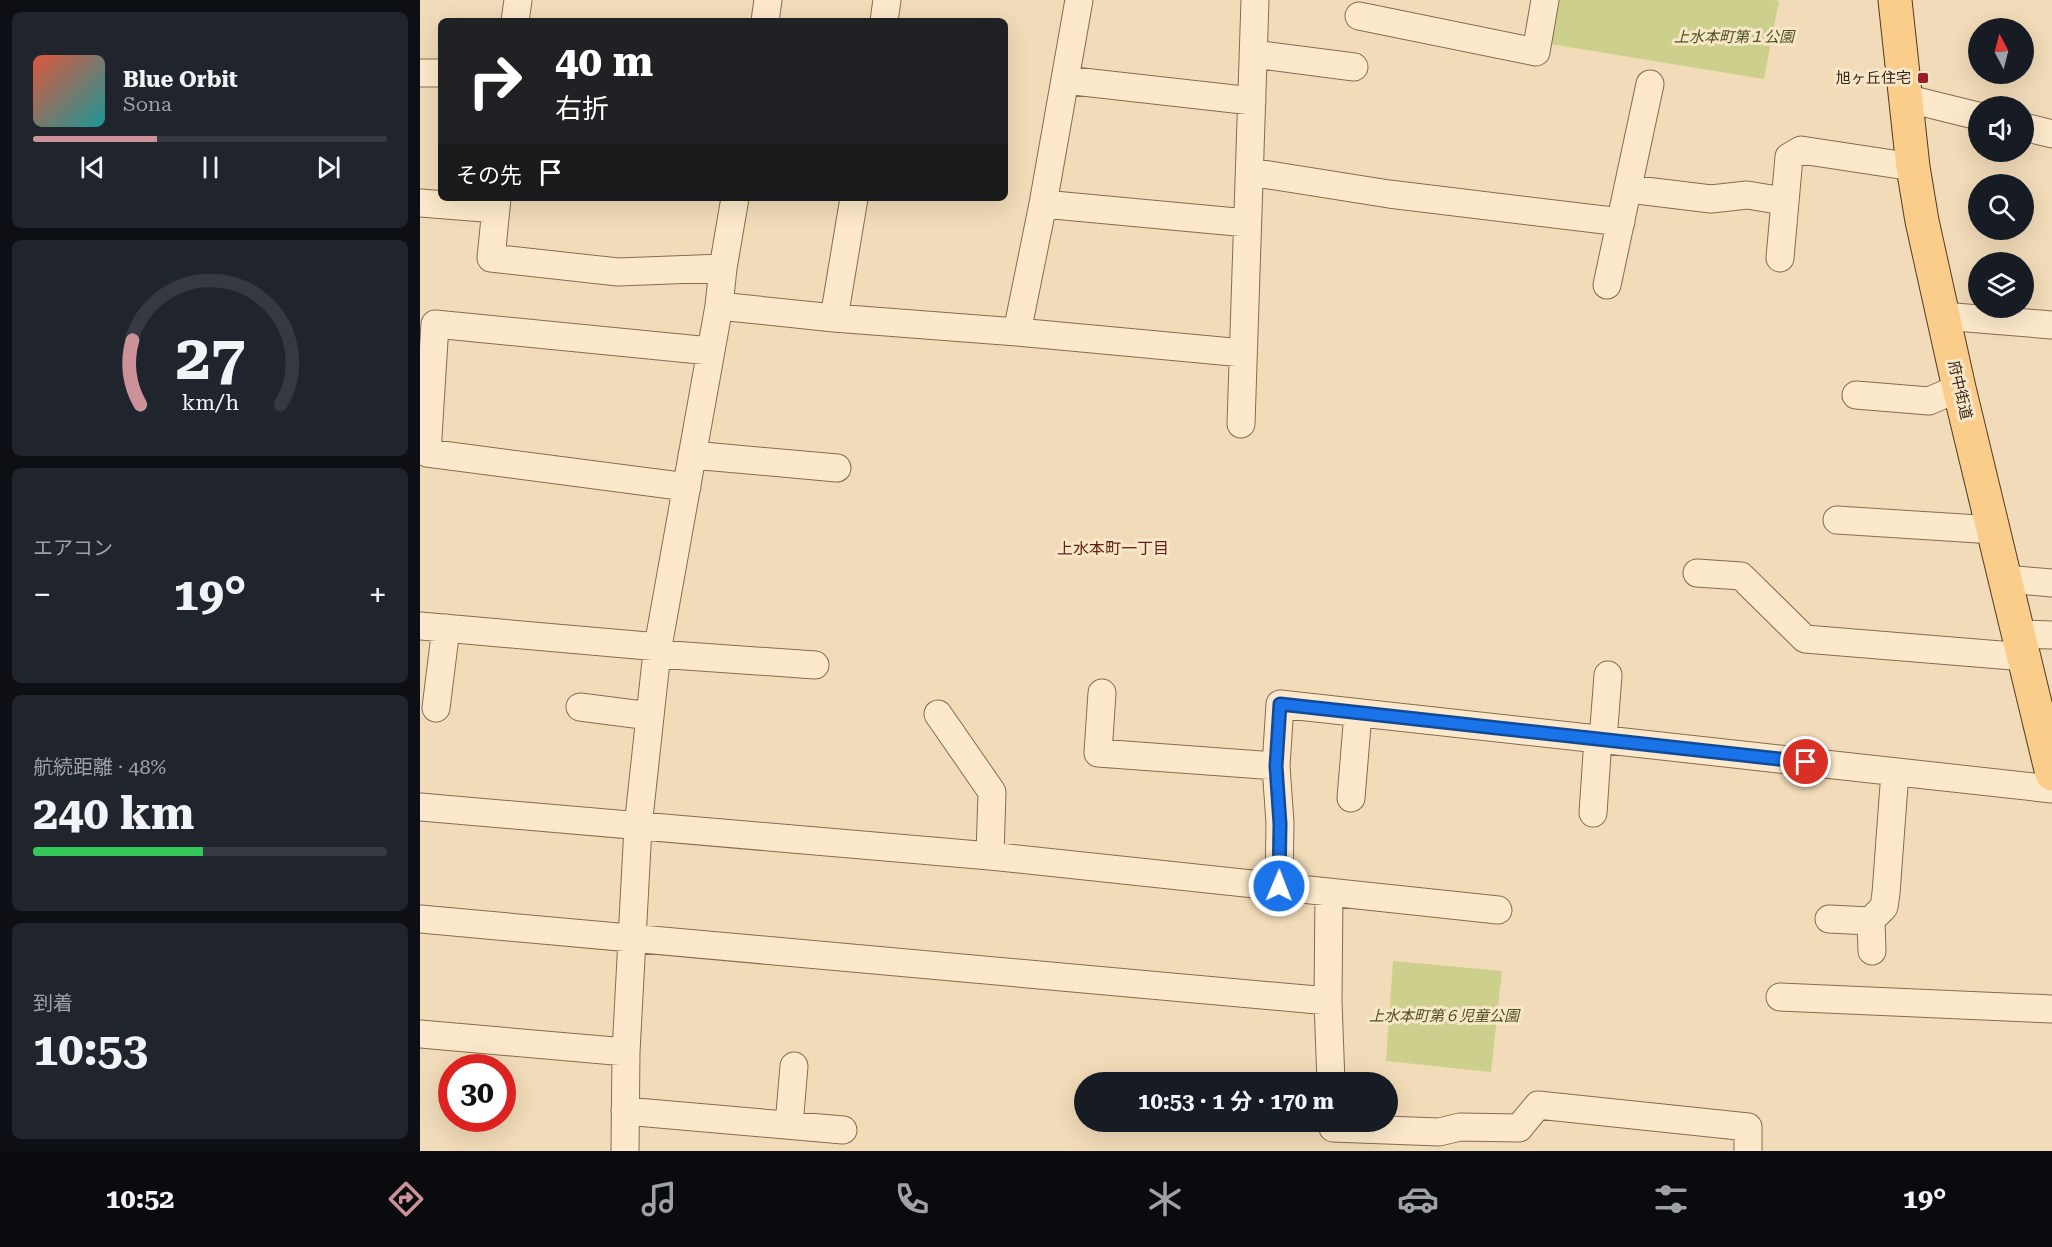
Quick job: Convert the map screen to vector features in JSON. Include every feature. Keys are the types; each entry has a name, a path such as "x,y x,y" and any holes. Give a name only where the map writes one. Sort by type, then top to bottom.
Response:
{"main road":[{"name":"府中街道","path":"1894,0 1913,167 1925,232 1959,388 2007,579 2052,774"}],"street":[{"path":"515,18 518,0"},
{"path":"765,18 768,0"},
{"path":"884,18 887,0"},
{"path":"1017,332 1043,204 1079,0"},
{"path":"1241,424 1255,0"},
{"path":"1359,16 1536,52 1545,0"},
{"path":"1253,54 1354,67"},
{"path":"420,73 438,73"},
{"path":"1065,80 1252,101"},
{"path":"1607,285 1650,84"},
{"path":"1905,98 1968,114"},
{"path":"1780,258 1789,157 1801,150 1913,167"},
{"path":"1250,172 1400,195 1621,222"},
{"path":"1629,189 1711,199 1747,195 1784,201"},
{"path":"625,1151 626,1052 638,827 650,716 658,650 719,306 734,201"},
{"path":"834,318 854,201"},
{"path":"420,203 497,204 491,258 618,272 723,268"},
{"path":"1043,204 1248,223"},
{"path":"719,306 1243,353"},
{"path":"1943,316 2052,325"},
{"path":"687,487 427,453 435,324 710,351"},
{"path":"1856,396 1929,401 1959,388"},
{"path":"692,455 837,468"},
{"path":"1837,520 1995,530"},
{"path":"1697,573 1741,576 1805,639 2022,646 2052,635"},
{"path":"2007,579 2052,583"},
{"path":"436,708 433,627 815,665"},
{"path":"1593,813 1608,675"},
{"path":"1102,693 1098,753 1276,766"},
{"path":"1279,886 1280,824 1276,766 1280,704 2052,789"},
{"path":"580,707 650,716"},
{"path":"1351,798 1358,712"},
{"path":"938,714 992,792 990,856"},
{"path":"1872,951 1871,921 1884,907 1886,893 1895,772"},
{"path":"420,807 990,856 1498,910"},
{"path":"1329,892 1328,1001 1331,1072"},
{"path":"420,919 1328,1001"},
{"path":"1829,919 1871,921"},
{"path":"1780,997 2052,1009"},
{"path":"420,1034 626,1052"},
{"path":"789,1125 794,1066"},
{"path":"1332,1134 1439,1132 1459,1139 1522,1140 1538,1105 1748,1127 1748,1151"},
{"path":"625,1111 843,1130"}],"green space":[{"name":"上水本町第１公園","path":"1550,0 1779,1 1764,79 1550,44"},
{"name":"上水本町第６児童公園","path":"1393,961 1502,971 1491,1072 1386,1061"}],"place":[{"name":"旭ヶ丘住宅","path":"1923,78"}],"district":[{"name":"上水本町一丁目","path":"1113,548"}],"route":[{"path":"1279,886 1280,824 1276,766 1280,704 1806,762"}]}
